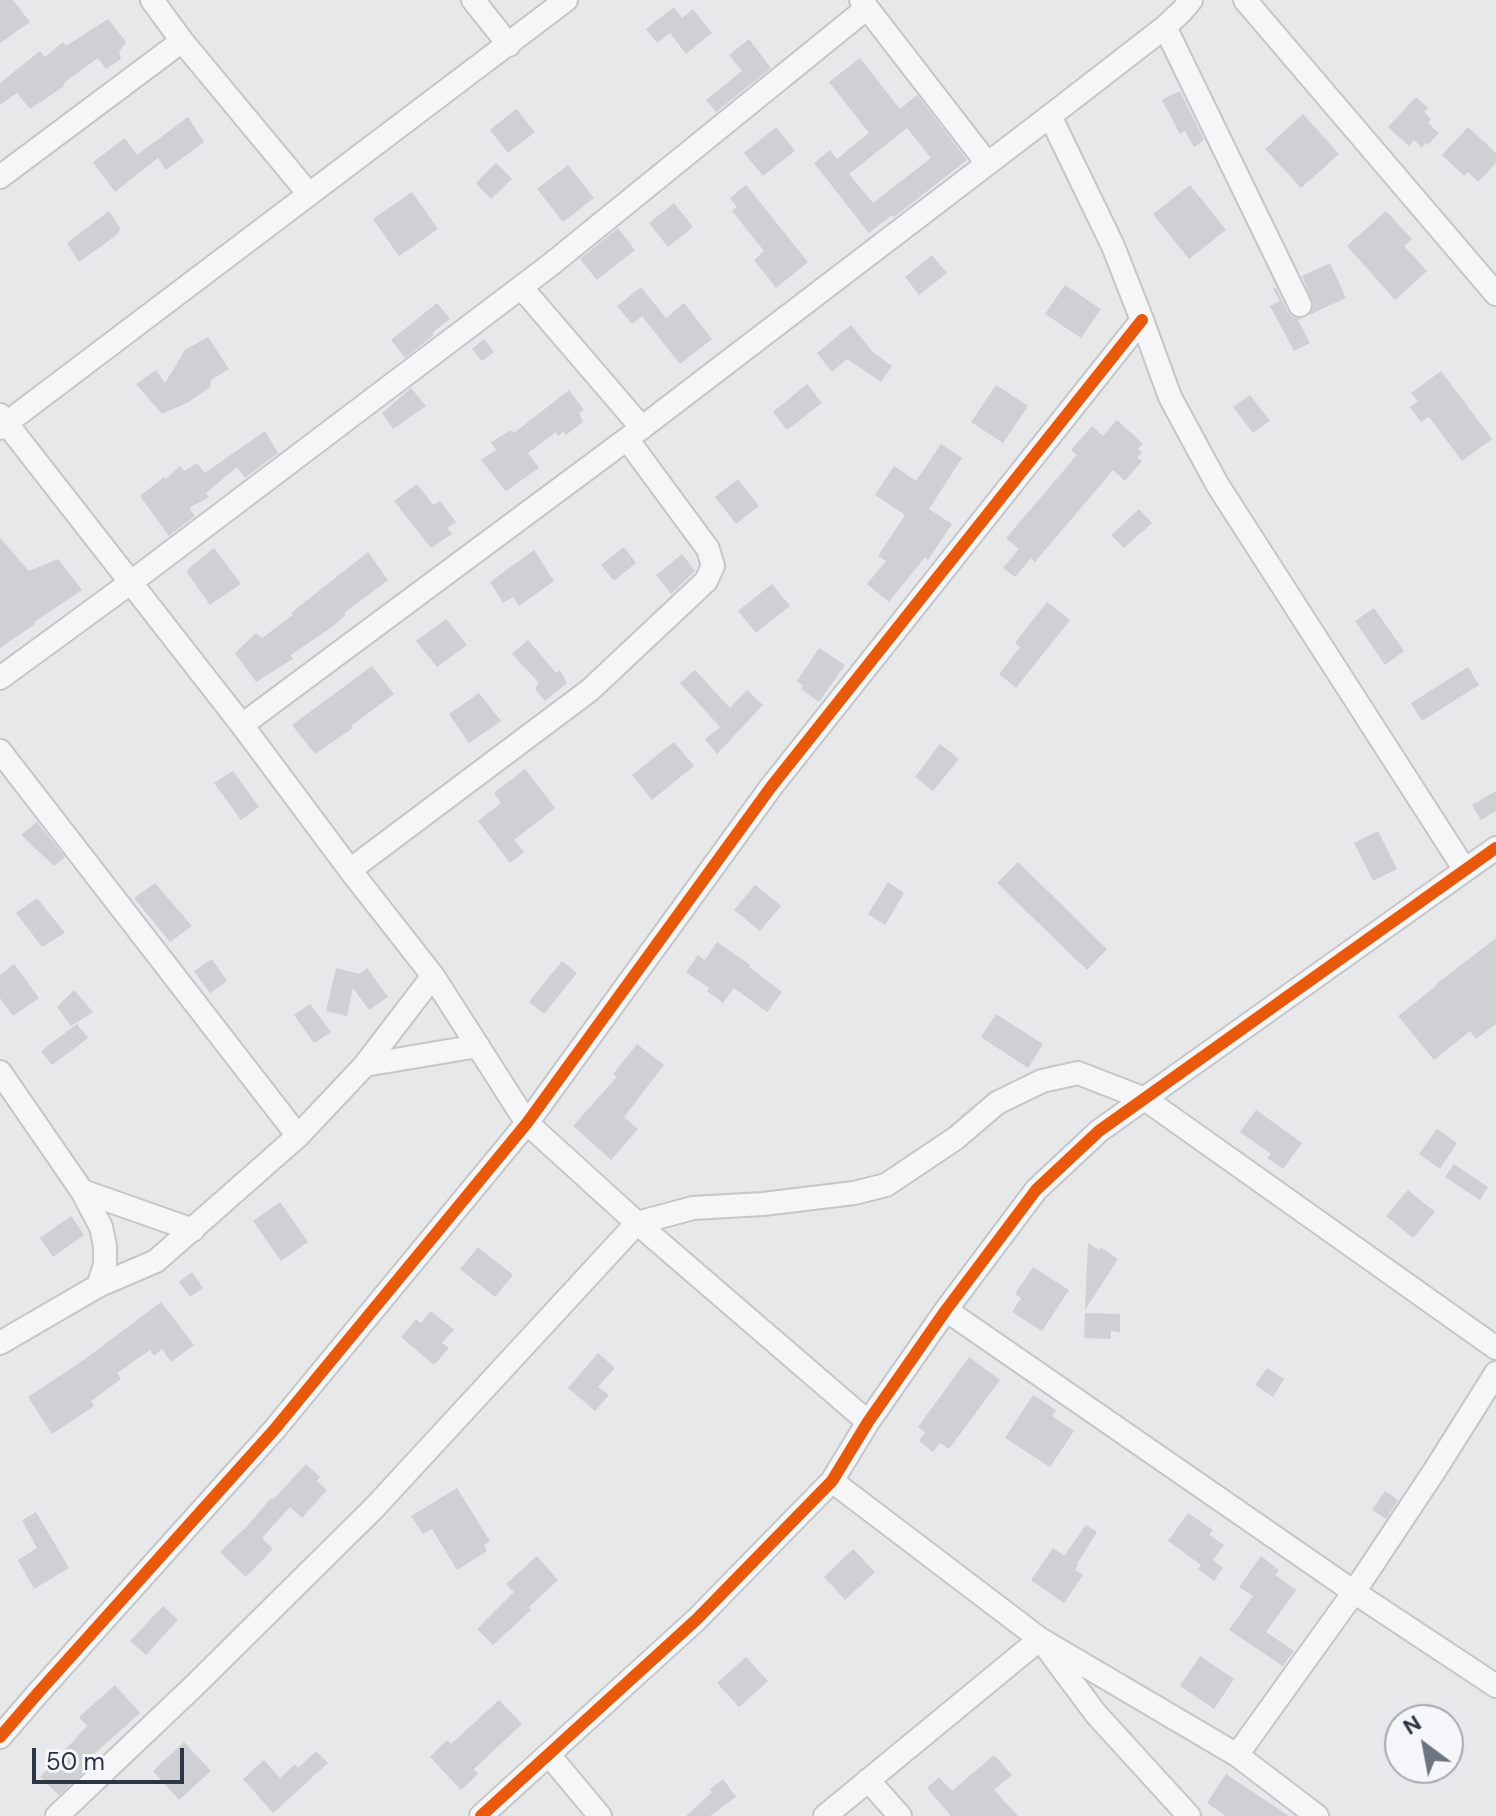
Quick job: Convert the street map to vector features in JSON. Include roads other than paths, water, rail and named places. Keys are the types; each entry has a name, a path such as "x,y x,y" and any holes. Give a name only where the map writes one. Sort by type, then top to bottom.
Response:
{"street":[{"path":"152,0 182,41 309,194"},
{"path":"473,0 509,45"},
{"path":"566,0 2,422 242,725 433,976 527,1123 637,1223 868,1422"},
{"path":"242,725 635,433 1050,116 1165,27 1191,0"},
{"path":"1245,0 1496,294"},
{"path":"0,678 521,287 864,4 987,163"},
{"path":"1165,27 1300,305"},
{"path":"0,177 182,41"},
{"path":"1050,116 1113,246 1170,397 1217,484 1465,870"},
{"path":"350,870 590,690 706,581 713,566 708,549 635,433 521,287"},
{"path":"0,1737 274,1430 527,1123 771,787 1142,320"},
{"path":"0,751 298,1136"},
{"path":"481,1816 697,1619 832,1481 868,1422 946,1310 1036,1190 1099,1131 1496,848"},
{"path":"0,1343 98,1286 156,1261 193,1230 298,1136 365,1065 433,976"},
{"path":"365,1065 478,1046"},
{"path":"0,1072 82,1191 101,1227 105,1265 98,1286"},
{"path":"57,1816 374,1508 637,1223 693,1208 763,1204 854,1193 886,1185 956,1138 997,1103 1042,1081 1078,1073 1145,1099 1496,1348"},
{"path":"82,1191 193,1230"},
{"path":"946,1310 1354,1592 1496,1686"},
{"path":"1237,1755 1354,1592 1496,1373"},
{"path":"832,1481 1040,1639 1237,1755 1317,1816"},
{"path":"825,1816 1040,1639"},
{"path":"1040,1639 1096,1714 1189,1816"},
{"path":"549,1755 600,1816"},
{"path":"868,1780 900,1816"}]}
